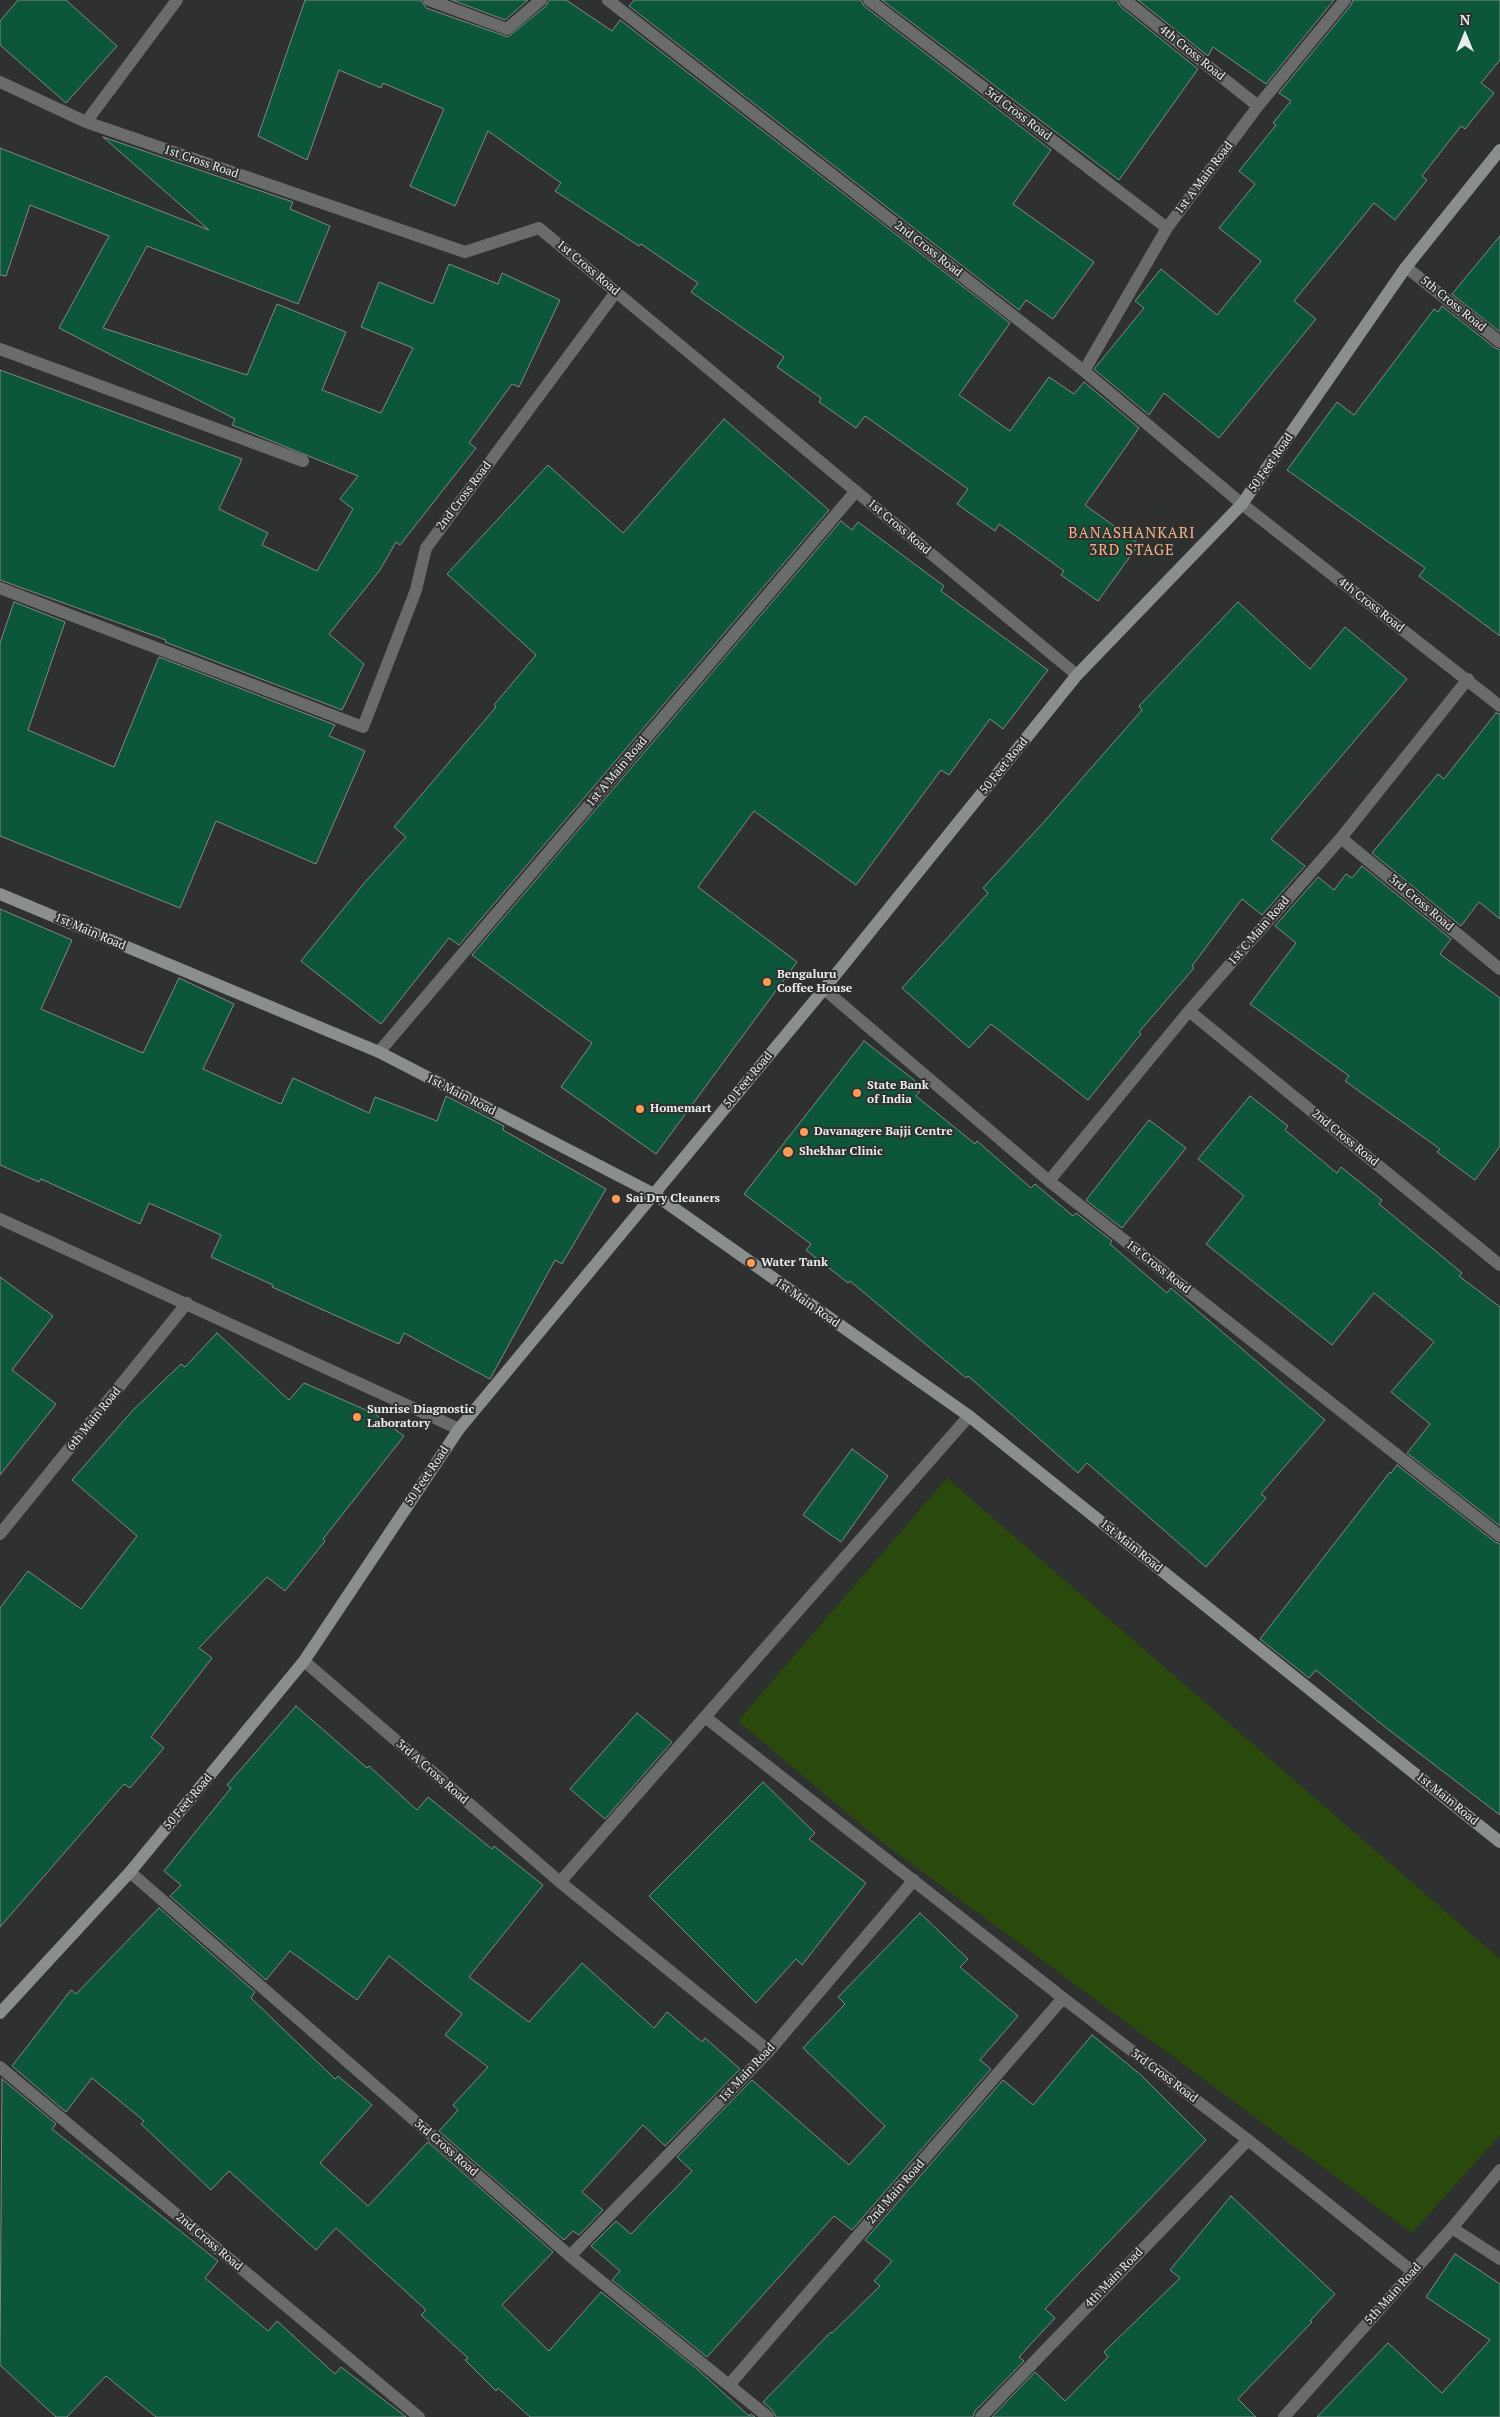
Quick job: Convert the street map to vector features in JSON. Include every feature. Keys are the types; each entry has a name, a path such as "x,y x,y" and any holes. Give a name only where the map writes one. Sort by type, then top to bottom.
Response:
{"street":[{"path":"86,122 177,0"},
{"path":"429,0 507,29 541,0"},
{"name":"2nd Cross Road","path":"608,0 1084,371 1242,504"},
{"name":"3rd Cross Road","path":"869,0 1167,228"},
{"name":"4th Cross Road","path":"1125,0 1258,106"},
{"name":"1st A Main Road","path":"1084,371 1167,228 1258,106 1345,0"},
{"name":"1st Cross Road","path":"0,82 86,122 465,252 540,228 1077,675"},
{"name":"50 Feet Road","path":"0,2013 130,1872 304,1661 459,1429 824,988 1077,675 1242,504 1406,267 1500,150"},
{"name":"5th Cross Road","path":"1406,267 1500,342"},
{"name":"2nd Cross Road","path":"0,588 363,727 416,590 426,548 616,292"},
{"path":"0,349 303,461"},
{"name":"1st A Main Road","path":"379,1052 856,491"},
{"name":"4th Cross Road","path":"1242,504 1468,679 1500,706"},
{"name":"1st C Main Road","path":"1049,1181 1189,1011 1341,838 1468,679"},
{"name":"3rd Cross Road","path":"1341,838 1500,969"},
{"name":"1st Main Road","path":"0,894 379,1052 654,1194 968,1416 1500,1842"},
{"name":"1st Cross Road","path":"824,988 1049,1181 1500,1536"},
{"name":"2nd Cross Road","path":"1189,1011 1500,1265"},
{"path":"0,1219 459,1429"},
{"name":"6th Main Road","path":"0,1534 187,1303"},
{"path":"560,1882 968,1416"},
{"name":"3rd A Cross Road","path":"304,1661 560,1882 769,2051"},
{"name":"3rd Cross Road","path":"705,1717 1063,1998 1248,2140 1413,2272"},
{"name":"3rd Cross Road","path":"130,1872 570,2256 768,2417"},
{"name":"1st Main Road","path":"570,2256 769,2051 914,1880"},
{"name":"2nd Main Road","path":"729,2385 1063,1998"},
{"name":"2nd Cross Road","path":"0,2067 419,2417"},
{"name":"4th Main Road","path":"981,2417 1248,2140"},
{"name":"5th Main Road","path":"1284,2417 1452,2228 1500,2170"},
{"path":"1452,2228 1500,2259"}],"green space":[{"path":"947,1478 1500,1959 1500,2135 1412,2233 882,1842 738,1721"}],"building":[{"path":"18,0 66,0 117,46 66,103 0,45 0,21"},
{"path":"305,0 421,0 426,8 508,37 546,6 549,0 566,0 612,31 620,20 1010,323 959,395 1010,431 1049,377 1074,394 1084,382 1139,428 1085,505 1139,544 1098,601 1061,575 1064,571 999,524 995,531 957,504 968,489 865,416 856,428 819,402 821,398 777,367 784,357 691,292 698,283 641,244 639,246 555,191 561,183 488,131 455,206 410,186 444,109 383,83 381,88 339,70 307,160 258,136"},
{"path":"452,0 528,0 505,20"},
{"path":"634,0 861,0 864,6 1051,150 1013,204 1094,262 1053,319 1026,300 1019,310 629,6"},
{"path":"882,0 1117,0 1120,6 1198,69 1119,180"},
{"path":"1138,0 1334,0 1266,84 1213,47 1208,56"},
{"path":"1353,0 1500,0 1500,60 1481,83 1494,93 1465,129 1461,126 1422,176 1427,180 1395,220 1374,203 1294,301 1316,319 1219,438 1164,393 1149,415 1094,369 1144,308 1135,301 1161,269 1217,315 1261,261 1219,228 1255,184 1239,171 1276,125 1273,123 1291,101 1279,93 1351,5"},
{"path":"103,137 293,202 290,209 330,226 298,304 147,246 103,328 247,375 277,304 346,332 322,390 381,413 413,348 361,327 379,282 433,304 449,264 498,284 502,273 560,300 519,387 512,384 469,443 476,448 400,545 396,542 380,570 329,634 364,664 342,710 165,642 166,640 0,580 0,370 242,459 219,509 268,533 262,545 317,571 353,509 340,499 358,476 232,425 235,419 59,328 109,236 30,205 6,276 0,275 0,148 209,230"},
{"path":"1500,236 1500,332 1452,294"},
{"path":"1442,306 1500,350 1500,636 1419,576 1425,568 1287,470 1337,402 1354,415 1434,309 1438,312"},
{"path":"724,419 829,510 459,945 449,938 381,1024 301,961 365,882 406,837 394,827 496,707 494,705 536,655 447,574 548,465 623,533"},
{"path":"841,521 852,530 858,522 944,586 941,591 1048,670 1003,729 990,719 949,775 941,770 856,885 754,811 698,887 797,962 656,1154 561,1087 592,1043 472,955"},
{"path":"14,602 65,622 28,730 114,767 159,657 335,725 329,736 365,751 316,864 216,821 180,908 0,836 0,643"},
{"path":"1238,602 1310,669 1345,627 1407,679 1271,839 1305,866 1262,915 1242,899 1192,966 1194,968 1139,1032 1141,1034 1088,1100 991,1024 969,1048 902,988 988,893 983,888 1142,710 1139,706"},
{"path":"1496,713 1500,714 1500,919 1479,902 1461,926 1372,853 1438,774 1444,779"},
{"path":"1362,866 1451,939 1440,954 1500,998 1500,1146 1475,1180 1437,1152 1440,1149 1345,1081 1349,1076 1250,1004 1296,943 1275,926 1318,877 1334,890 1346,874 1352,878"},
{"path":"0,909 72,940 41,1009 143,1053 179,978 234,1004 203,1069 281,1104 293,1078 369,1113 375,1097 437,1121 446,1096 504,1126 503,1130 606,1189 562,1264 555,1260 490,1379 404,1333 399,1344 272,1287 273,1285 211,1257 221,1235 149,1203 140,1224 41,1179 39,1182 0,1165"},
{"path":"864,1041 923,1087 916,1096 975,1144 977,1141 1031,1188 1035,1184 1073,1216 1076,1213 1112,1241 1110,1244 1167,1293 1171,1288 1325,1420 1261,1494 1266,1498 1206,1567 1087,1463 1078,1473 968,1376 966,1378 850,1281 848,1283 806,1250 811,1244 744,1194"},
{"path":"1250,1096 1288,1126 1285,1130 1337,1173 1341,1167 1382,1200 1379,1204 1462,1273 1459,1276 1500,1307 1500,1526 1407,1453 1430,1424 1391,1392 1434,1342 1374,1293 1332,1345 1206,1244 1244,1196 1198,1159"},
{"path":"1149,1120 1186,1148 1122,1228 1086,1200"},
{"path":"0,1277 53,1316 12,1370 56,1404 0,1475"},
{"path":"217,1333 289,1400 304,1383 375,1414 404,1436 323,1539 325,1541 285,1591 267,1577 199,1648 212,1658 151,1737 164,1748 130,1788 124,1784 0,1927 0,1608 28,1571 81,1609 137,1536 72,1480 132,1411 181,1364 185,1367"},
{"path":"852,1449 888,1476 841,1542 803,1515"},
{"path":"1397,1465 1500,1544 1500,1815 1385,1727 1316,1670 1309,1678 1260,1639"},
{"path":"296,1706 367,1768 369,1766 417,1810 428,1797 492,1849 494,1846 543,1885 469,1977 529,2022 582,1963 654,2028 667,2012 702,2042 705,2038 740,2069 665,2146 643,2125 582,2192 603,2210 579,2235 573,2231 564,2240 439,2131 458,2110 453,2105 488,2067 445,2035 462,2014 389,1956 357,2000 290,1951 266,1980 170,1896 181,1885 164,1871 231,1788 227,1785"},
{"path":"637,1713 672,1742 605,1819 570,1789"},
{"path":"763,1782 815,1833 809,1839 866,1883 802,1965 796,1959 756,2003 649,1896"},
{"path":"159,1908 255,1992 251,1998 335,2079 338,2076 372,2105 320,2163 368,2206 428,2142 553,2252 502,2305 549,2351 601,2292 697,2369 749,2416 751,2414 755,2417 530,2417 498,2388 496,2391 465,2360 468,2358 421,2315 426,2310 336,2228 316,2250 229,2171 211,2190 141,2124 144,2121 92,2078 66,2112 12,2066 71,1990 76,1994"},
{"path":"920,1913 968,1959 960,1967 1018,2016 980,2060 991,2069 852,2230 834,2216 707,2357 612,2280 620,2271 591,2246 616,2221 631,2234 692,2171 677,2157 752,2080 849,2165 885,2126 803,2048 845,2004 838,1997"},
{"path":"1092,2035 1141,2075 1206,2140 1045,2309 1055,2318 1019,2357 1024,2361 975,2411 973,2417 776,2417 773,2411 763,2402 831,2332 880,2286 874,2281 892,2261 865,2240 1003,2080 1033,2105"},
{"path":"2,2079 56,2124 52,2129 218,2261 205,2278 268,2331 277,2321 335,2374 341,2367 406,2417 156,2417 106,2376 67,2417 56,2417 0,2365"},
{"path":"1231,2196 1335,2294 1310,2321 1312,2322 1238,2399 1256,2417 992,2417 1035,2372 1065,2401 1108,2357 1104,2352 1180,2278 1170,2270"},
{"path":"1455,2254 1500,2284 1500,2417 1317,2417 1388,2343 1442,2393 1490,2340 1426,2297"}],"place":[{"name":"Bengaluru Coffee House","path":"767,982"},
{"name":"State Bank of India","path":"857,1093"},
{"name":"Homemart","path":"640,1109"},
{"name":"Davanagere Bajji Centre","path":"804,1132"},
{"name":"Shekhar Clinic","path":"788,1152"},
{"name":"Sai Dry Cleaners","path":"616,1199"},
{"name":"Water Tank","path":"751,1263"},
{"name":"Sunrise Diagnostic Laboratory","path":"357,1417"}],"district":[{"name":"BANASHANKARI 3RD STAGE","path":"1132,542"}]}
